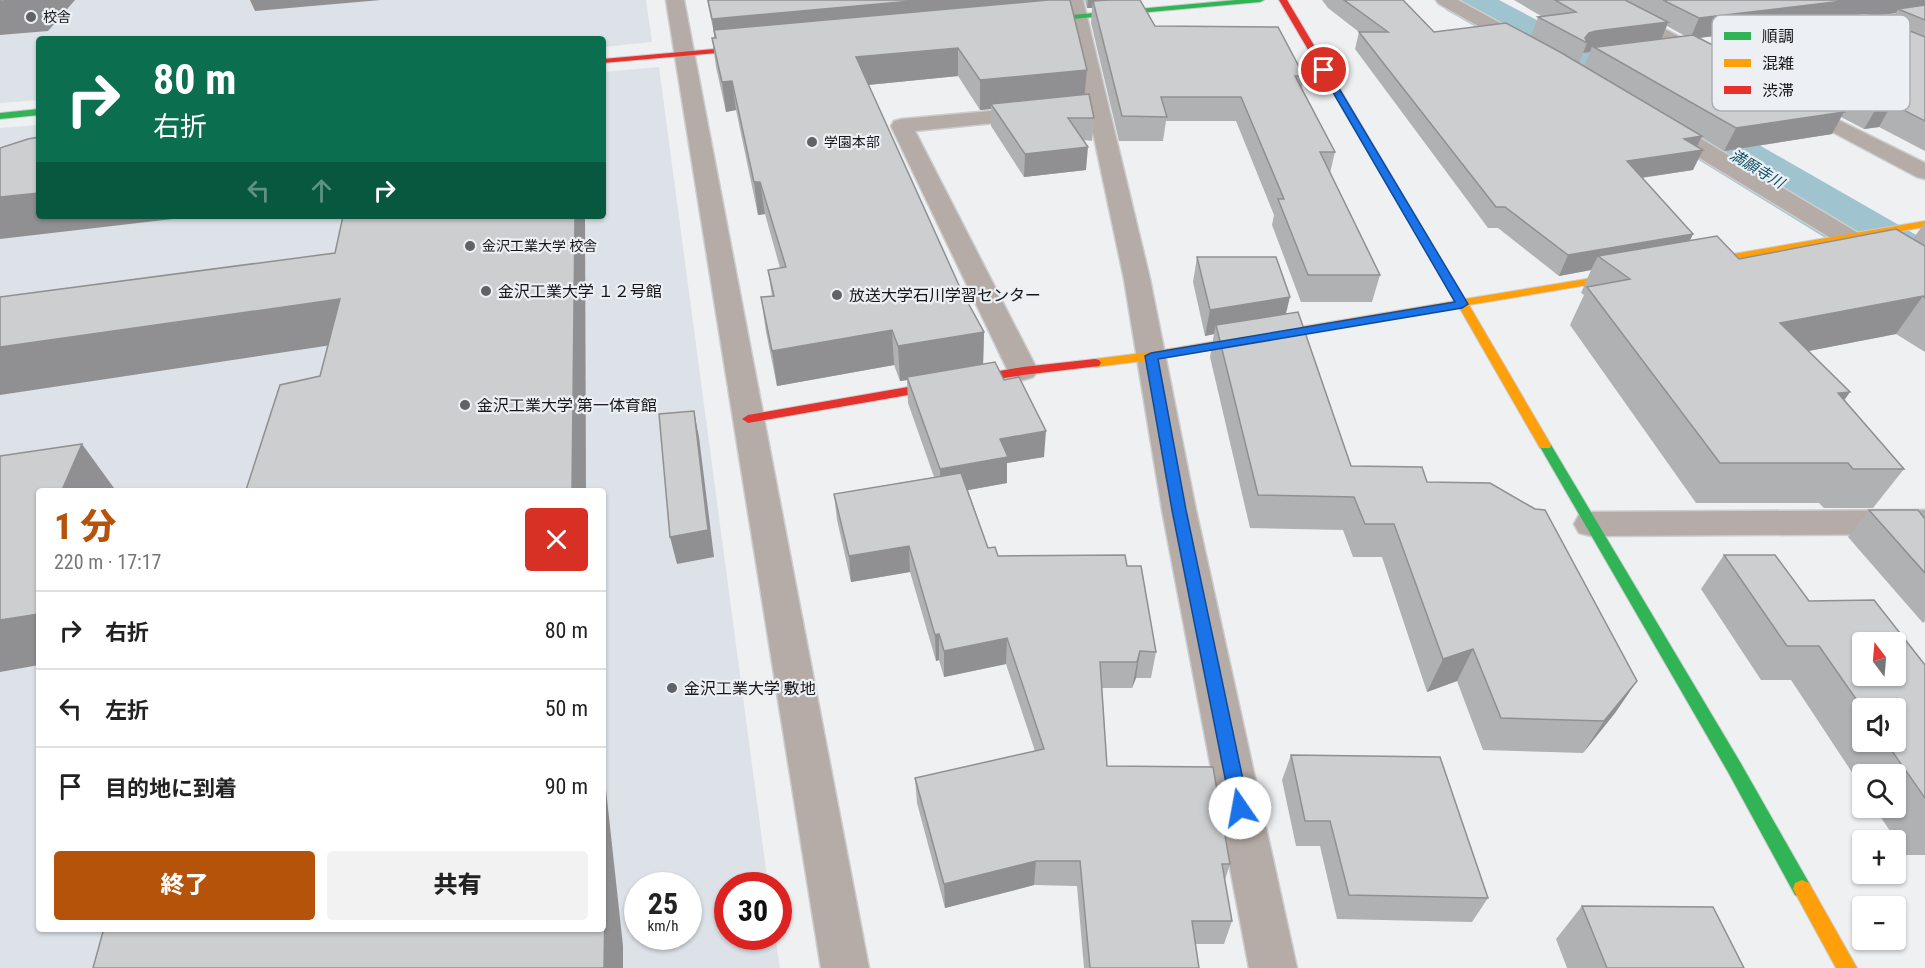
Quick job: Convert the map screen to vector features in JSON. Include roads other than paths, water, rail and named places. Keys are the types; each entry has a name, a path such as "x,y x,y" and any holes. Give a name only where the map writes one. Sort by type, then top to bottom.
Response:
{"street":[{"path":"675,0 845,968"},
{"path":"1018,22 1076,8 1260,0"},
{"path":"1283,0 1734,767 1847,968"},
{"path":"1445,0 1551,59"},
{"path":"1597,0 1712,61"},
{"path":"1076,8 1076,109 1137,279 1179,510 1273,968"},
{"path":"1910,18 1925,16"},
{"path":"1653,52 1712,44"},
{"path":"606,62 771,46"},
{"path":"1023,371 902,126 1076,109"},
{"path":"1808,111 1925,172"},
{"path":"0,116 36,112"},
{"path":"1643,114 1852,237 1925,284"},
{"path":"1684,266 1925,224"},
{"path":"748,419 1023,371 1151,356 1637,274"},
{"path":"1591,524 1925,522"}],"waterway":[{"name":"満願寺川","path":"1463,0 1578,63 1925,269"}],"place":[{"name":"校舎","path":"31,17"},
{"name":"学園本部","path":"812,142"},
{"name":"金沢工業大学 校舎","path":"470,246"},
{"name":"金沢工業大学 １２号館","path":"486,291"},
{"name":"放送大学石川学習センター","path":"837,295"},
{"name":"金沢工業大学 第一体育館","path":"465,405"},
{"name":"金沢工業大学 敷地","path":"672,688"}]}
